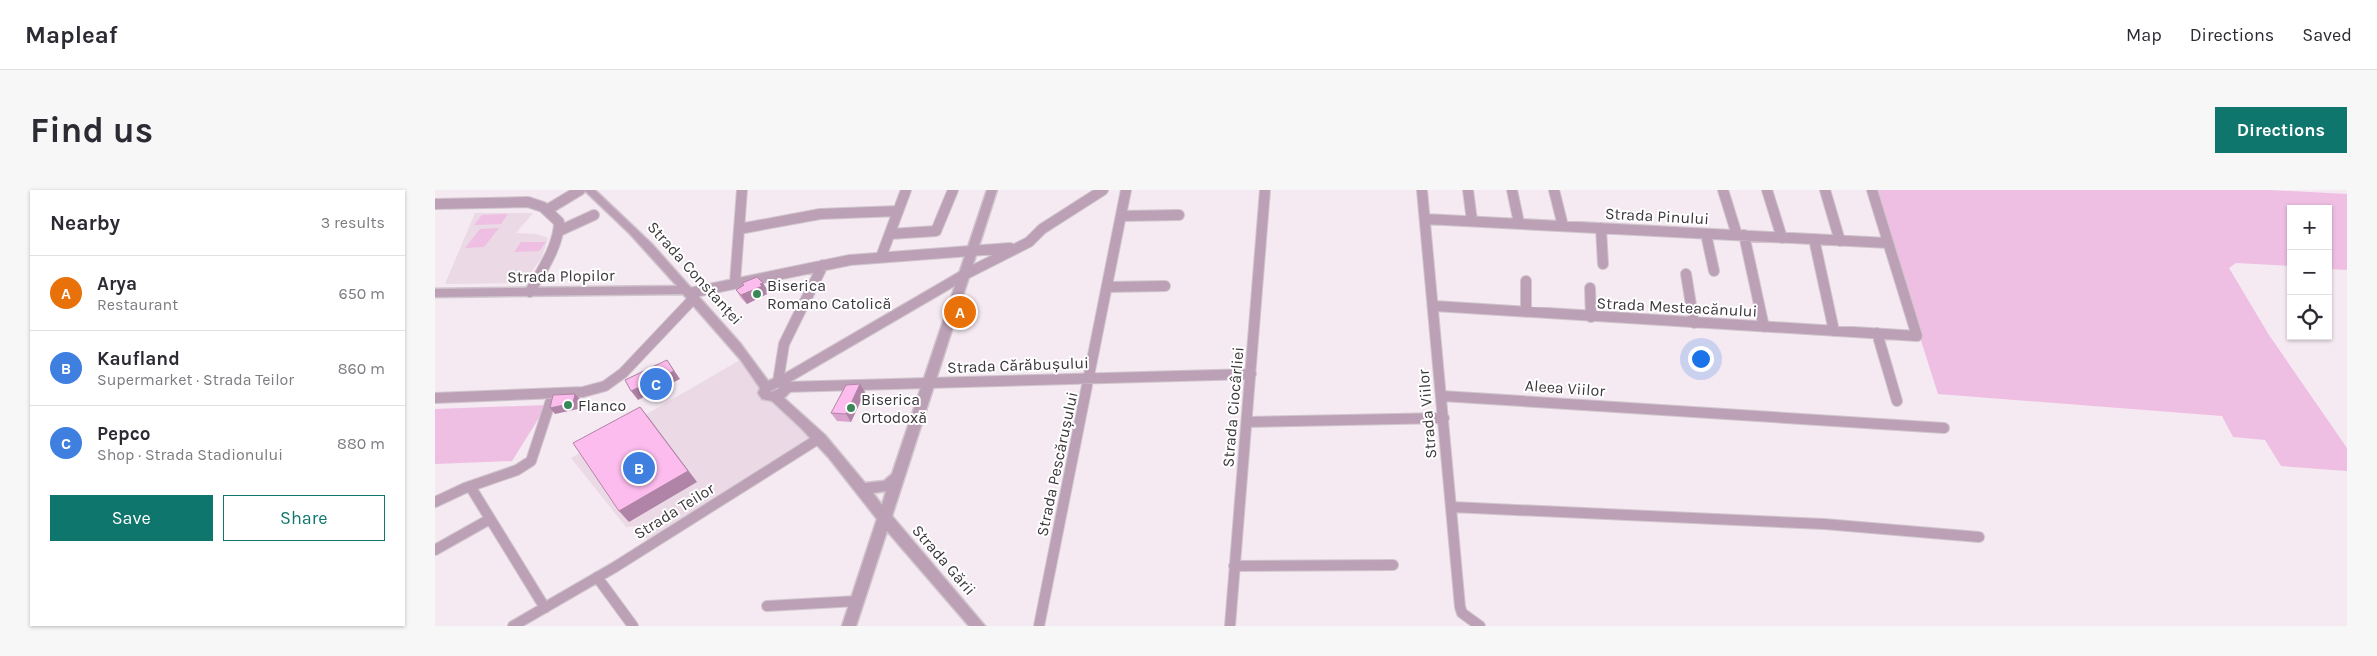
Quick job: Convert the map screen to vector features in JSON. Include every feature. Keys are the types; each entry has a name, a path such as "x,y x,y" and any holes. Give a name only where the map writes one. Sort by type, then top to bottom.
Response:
{"street":[{"path":"547,210 580,190"},
{"path":"735,282 742,190"},
{"path":"881,257 906,190"},
{"path":"890,234 936,231 953,190"},
{"path":"849,626 962,276 992,190"},
{"path":"778,387 962,276 1029,242 1042,229 1103,190"},
{"name":"Strada Pescărușului","path":"1039,626 1126,190"},
{"name":"Strada Ciocârliei","path":"1230,626 1265,190"},
{"name":"Strada Viilor","path":"1423,190 1435,306 1460,607 1462,613 1480,626"},
{"path":"1468,190 1472,221"},
{"path":"1513,190 1519,223"},
{"path":"1554,190 1563,226"},
{"path":"1723,190 1740,235 1764,327"},
{"path":"1767,190 1782,238"},
{"path":"1825,190 1840,241"},
{"path":"1872,190 1888,244"},
{"name":"Strada Constanței","path":"591,191 644,241 756,370 778,387 794,412 864,489 884,517"},
{"path":"435,204 528,202 547,210 557,219 559,231 547,261 530,292"},
{"path":"739,229 826,213 898,211"},
{"path":"559,231 594,215"},
{"path":"1121,216 1179,215"},
{"name":"Strada Pinului","path":"1425,219 1888,244"},
{"path":"1601,228 1603,264"},
{"path":"1706,234 1714,271"},
{"path":"1814,239 1833,331"},
{"name":"Strada Mesteacănului","path":"1435,306 1917,336 1888,244"},
{"path":"435,398 553,394 595,390 614,380 690,294 735,282 823,265 881,257 1014,248"},
{"path":"778,387 784,344 823,265"},
{"path":"649,291 664,286 673,274"},
{"path":"1686,274 1694,323"},
{"path":"1526,281 1526,312"},
{"path":"1108,287 1165,286"},
{"path":"1589,288 1591,316"},
{"name":"Strada Plopilor","path":"435,294 649,291 690,294"},
{"path":"1877,333 1897,401"},
{"name":"Strada Cărăbușului","path":"778,387 1251,374"},
{"path":"435,502 470,486 517,470 531,460 553,394"},
{"name":"Aleea Viilor","path":"1442,396 1944,428"},
{"path":"1247,422 1444,418"},
{"name":"Strada Teilor","path":"513,626 597,577 818,439"},
{"path":"864,489 887,486 897,478"},
{"path":"470,486 545,608"},
{"path":"1451,507 1824,524 1979,537"},
{"name":"Strada Gării","path":"884,517 978,626"},
{"path":"435,550 490,519"},
{"path":"1234,566 1393,565"},
{"path":"597,577 620,605 633,626"},
{"path":"767,606 857,602"}],"shaded area":[{"path":"1873,190 2269,190 2347,194 2347,270 2332,269 2332,205 2287,205 2287,266 2236,263 2229,268 2269,335 2347,448 2347,471 2281,466 2265,440 2233,437 2222,416 1938,394"},
{"path":"475,213 533,213 516,233 536,234 548,238 542,257 524,283 445,284"},
{"path":"508,214 501,224 474,225 482,215"},
{"path":"499,228 484,247 465,248 480,229"},
{"path":"521,242 546,242 539,251 514,252"},
{"path":"740,360 816,436 649,542 637,526 626,527 571,458"},
{"path":"547,405 512,461 435,464 435,409"}],"building":[{"path":"757,277 763,283 760,284 762,286 741,295 736,290 744,285 742,283"},
{"path":"667,360 674,371 631,391 625,380"},
{"path":"860,384 846,414 831,413 846,385"},
{"path":"575,394 573,403 550,408 553,395"},
{"path":"640,407 688,471 619,511 573,443"}],"place":[{"name":"Biserica Romano Catolică","path":"757,294"},
{"name":"Arya","path":"960,312"},
{"name":"Pepco","path":"656,384"},
{"name":"Flanco","path":"568,405"},
{"name":"Biserica Ortodoxă","path":"851,408"},
{"name":"Kaufland","path":"639,468"}]}
